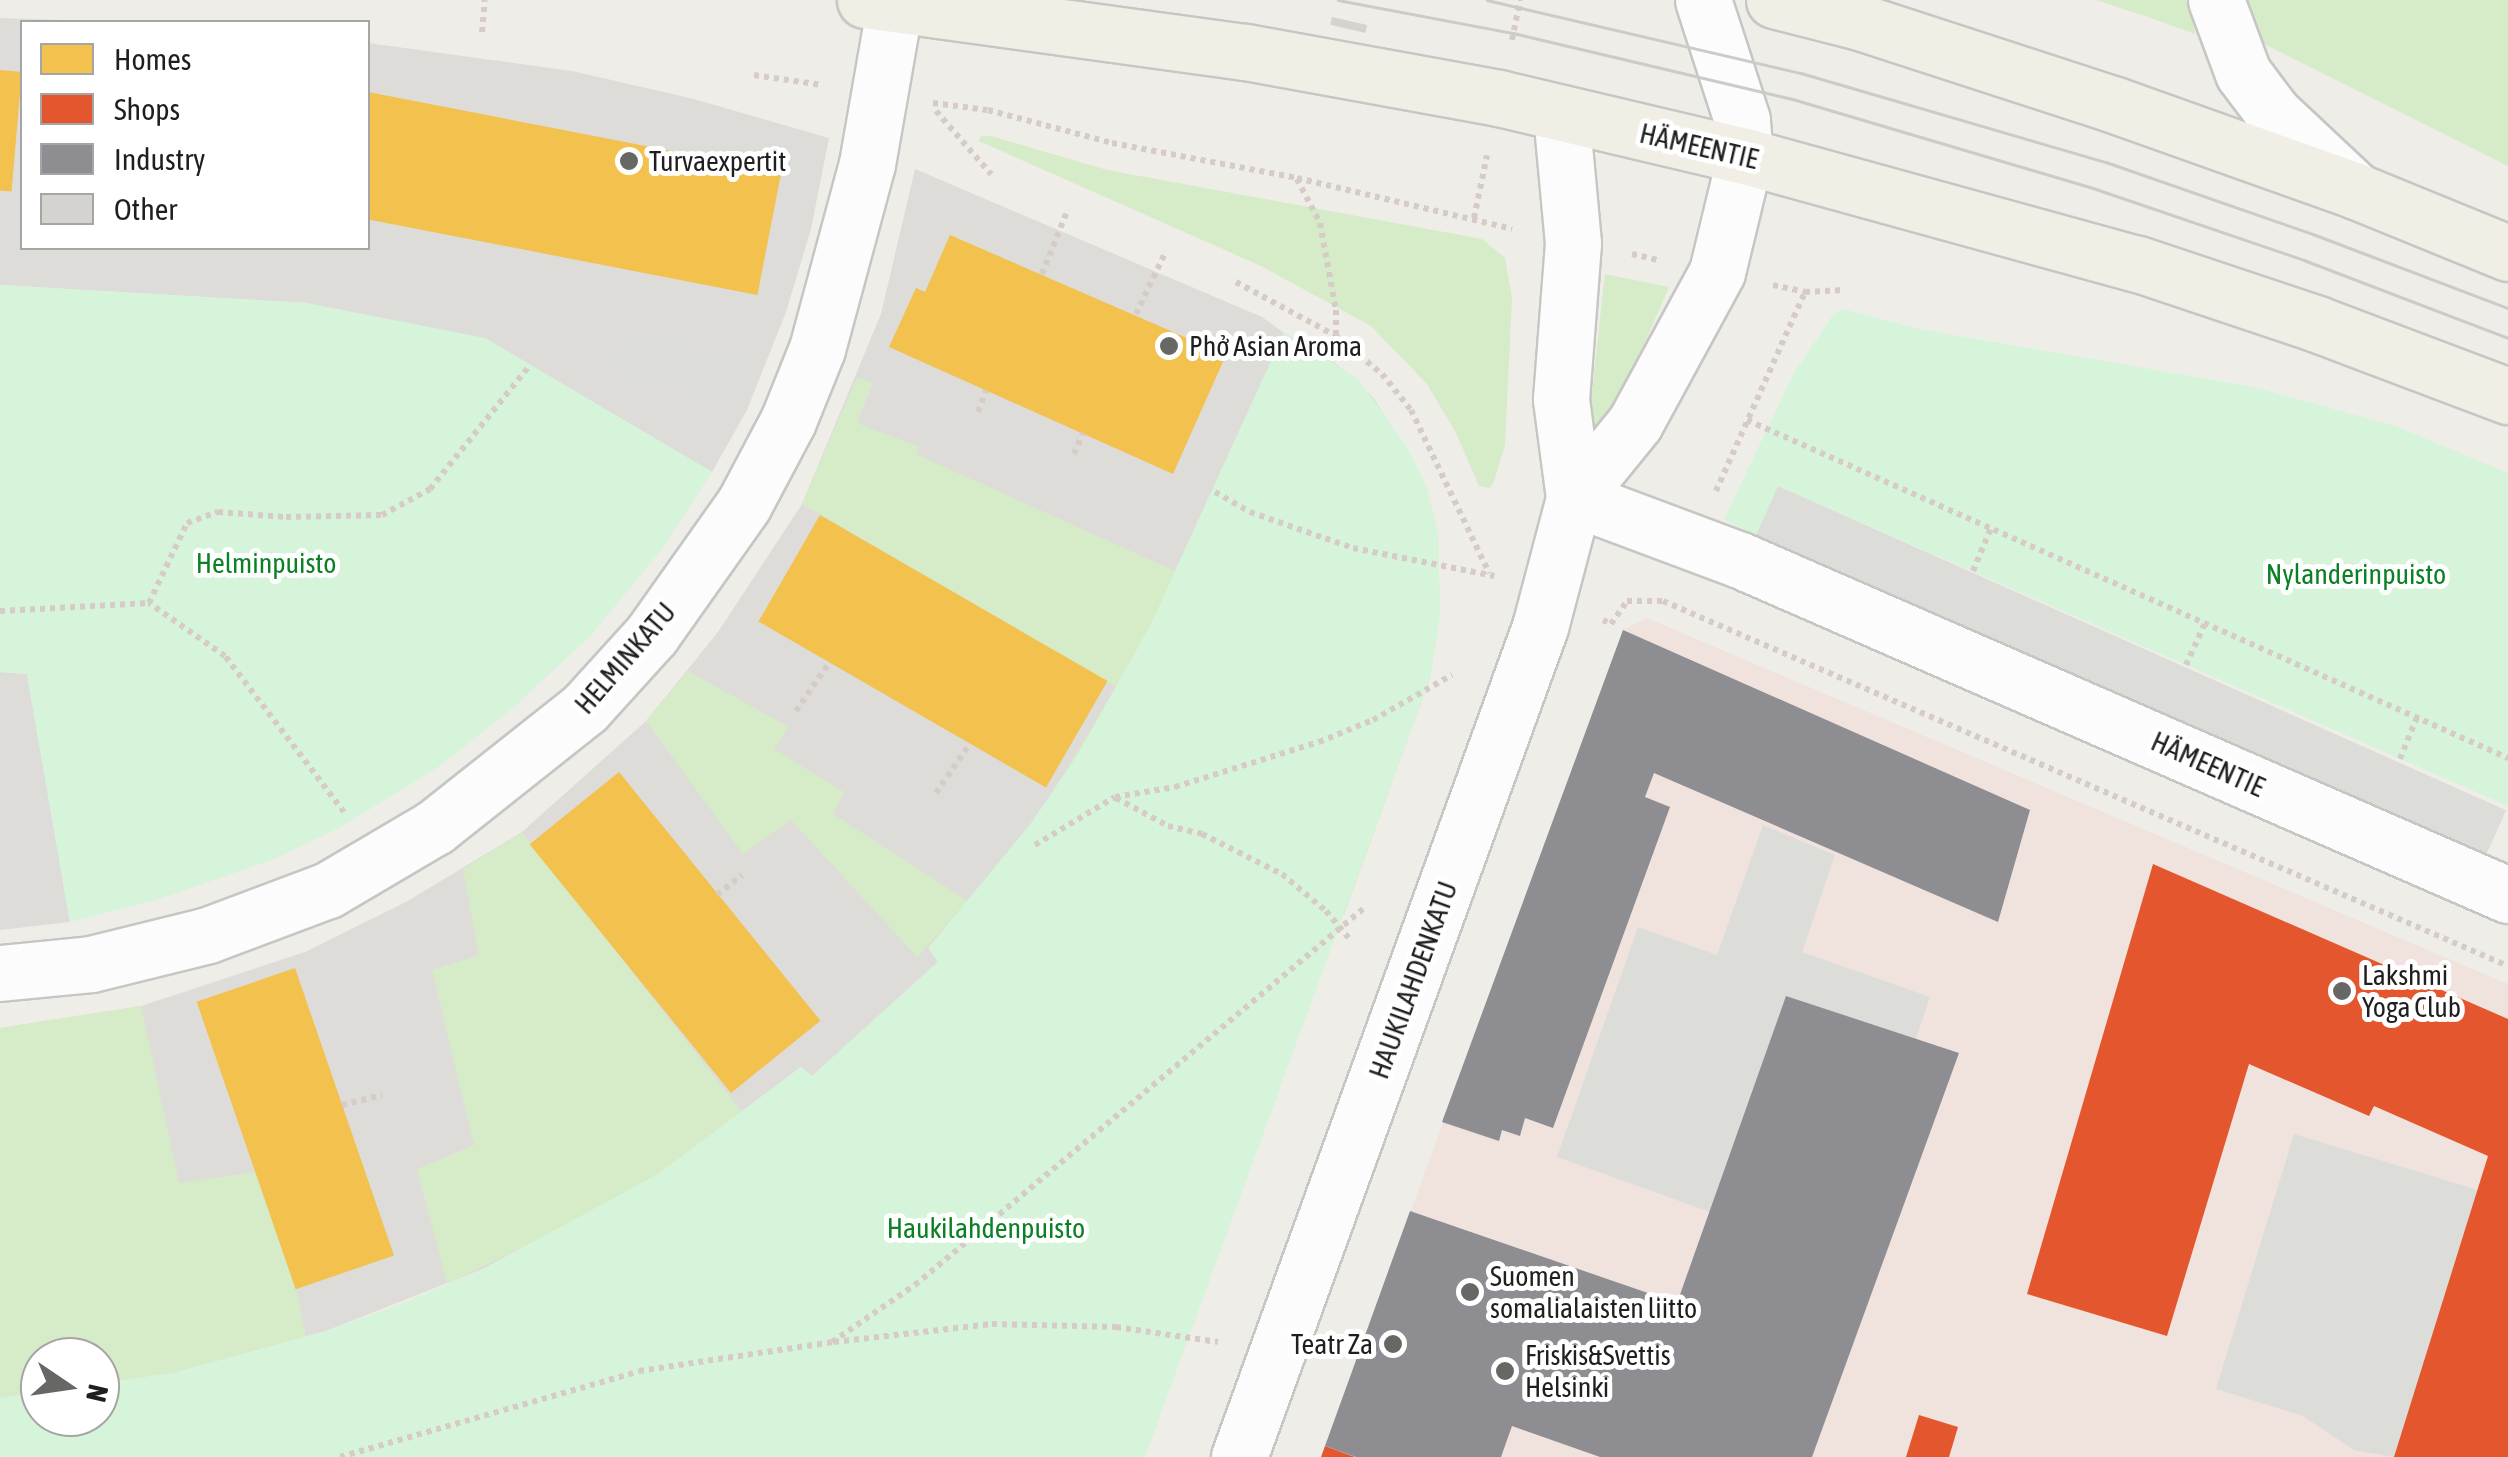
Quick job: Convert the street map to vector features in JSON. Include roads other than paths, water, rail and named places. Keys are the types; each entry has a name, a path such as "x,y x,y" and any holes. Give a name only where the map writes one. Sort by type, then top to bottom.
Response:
{"main road":[{"path":"1774,0 1860,22 2078,93 2356,191 2508,254"},
{"name":"HÄMEENTIE","path":"880,2 1246,52 1560,114 1746,156 2138,264 2317,324 2508,396"}],"street":[{"name":"HAUKILAHDENKATU","path":"1574,498 1636,423 1717,272 1746,156 1742,120 1702,0"},
{"path":"2216,0 2244,73 2274,112 2356,191"},
{"name":"HELMINKATU","path":"0,973 91,964 208,936 328,890 436,827 586,708 652,634 744,504 788,421 817,349 880,94 880,2"},
{"name":"HAUKILAHDENKATU","path":"1238,1457 1540,628 1574,498 1561,399 1550,238 1560,114"},
{"name":"HÄMEENTIE","path":"1574,498 1740,560 2508,895"}],"tram line":[{"path":"1338,0 1513,33 1796,100 2096,189 2304,260 2508,338"},
{"path":"1487,0 1801,73 2106,162 2508,308"}],"place":[{"name":"Turvaexpertit","path":"629,161"},
{"name":"Phở Asian Aroma","path":"1169,346"},
{"name":"Lakshmi Yoga Club","path":"2342,991"},
{"name":"Suomen somalialaisten liitto","path":"1470,1292"},
{"name":"Teatr Za","path":"1393,1344"},
{"name":"Friskis&Svettis Helsinki","path":"1505,1371"}],"park label":[{"name":"Helminpuisto","path":"266,563"},
{"name":"Nylanderinpuisto","path":"2356,574"},
{"name":"Haukilahdenpuisto","path":"986,1228"}]}
